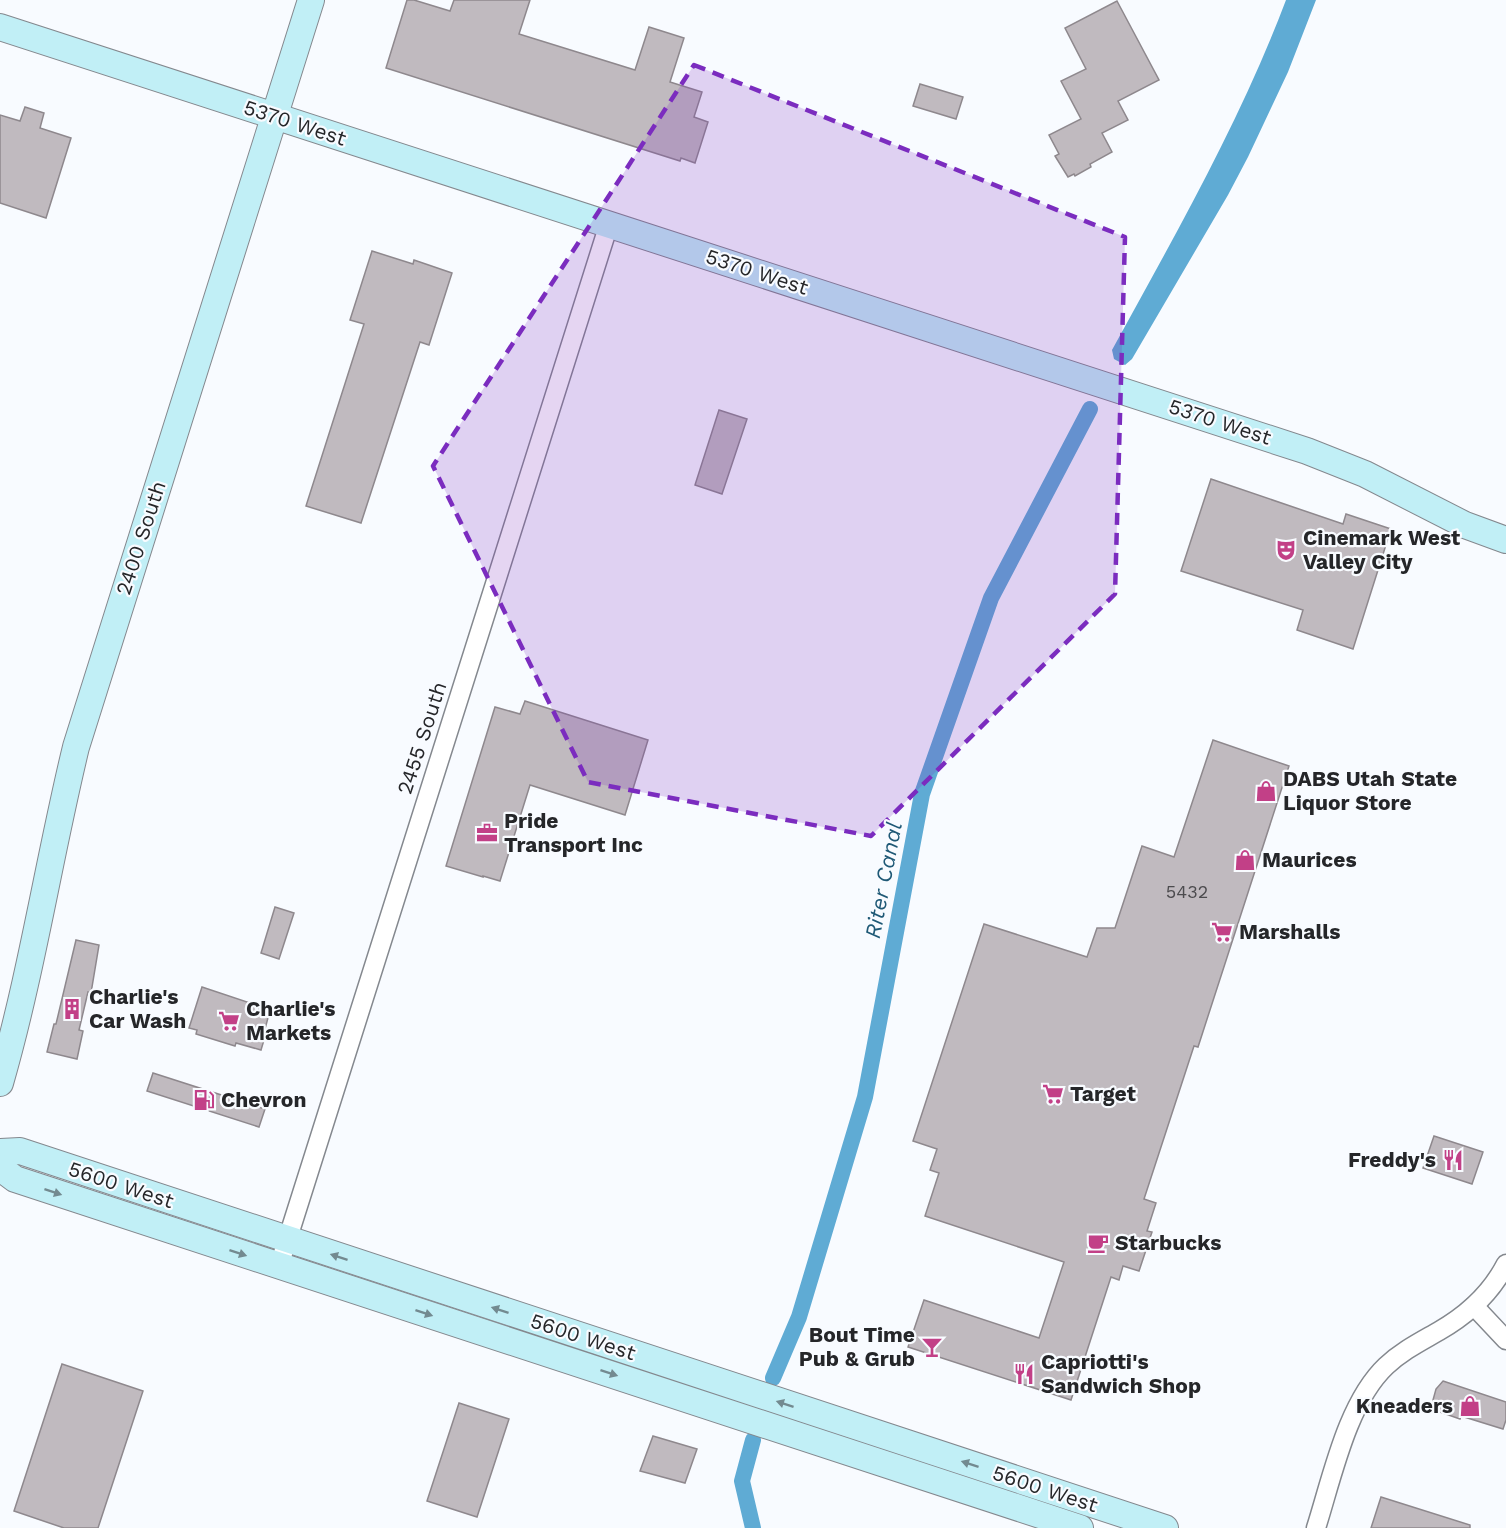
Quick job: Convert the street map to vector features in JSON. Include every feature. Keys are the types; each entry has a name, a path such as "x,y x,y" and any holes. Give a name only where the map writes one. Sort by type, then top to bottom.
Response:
{"street":[{"name":"2400 South","path":"0,1083 32,959 58,823 76,747 311,0"},
{"name":"5370 West","path":"0,27 1307,451 1365,474 1465,525 1506,540"},
{"name":"2455 South","path":"279,1266 609,224"},
{"name":"5600 West","path":"0,1152 20,1151 1165,1528"},
{"name":"5600 West","path":"0,1168 15,1179 1080,1528"},
{"path":"1316,1528 1350,1423 1374,1379 1395,1357 1450,1324 1474,1306 1494,1284 1506,1264"},
{"path":"1474,1306 1506,1340"}],"highlighted area":[{"path":"694,65 1125,237 1115,594 871,836 588,782 433,466"}],"water":[{"path":"1286,0 1316,0 1288,72 1228,195 1132,359 1125,365 1114,359 1112,350 1183,221 1227,134"}],"building":[{"path":"407,0 450,11 454,0 530,0 519,34 635,70 649,27 684,38 670,82 702,92 694,117 708,122 695,163 681,158 680,161 386,68"},
{"path":"1117,1 1159,80 1118,101 1128,120 1102,133 1112,152 1090,164 1091,167 1075,176 1074,174 1068,177 1055,156 1059,154 1049,135 1081,119 1061,81 1086,69 1065,28"},
{"path":"920,84 963,97 956,119 913,106"},
{"path":"25,107 44,113 40,128 71,138 46,218 0,203 0,115 20,121"},
{"path":"372,251 413,264 414,260 452,273 429,345 420,342 361,523 306,506 364,324 350,320"},
{"path":"719,410 747,419 722,494 695,485"},
{"name":"Cinemark West Valley City","path":"1211,479 1343,524 1346,514 1391,529 1353,649 1297,630 1303,610 1181,571"},
{"path":"525,701 648,740 625,815 530,785 500,881 446,866 495,707 520,714"},
{"name":"Target","path":"1213,740 1289,766 1198,1047 1194,1046 1144,1199 1156,1203 1147,1231 1152,1232 1139,1271 1123,1266 1119,1280 1111,1277 1071,1400 908,1347 924,1300 1039,1338 1064,1262 925,1216 939,1173 930,1170 937,1149 913,1141 984,924 1087,957 1097,928 1115,928 1142,846 1174,857"},
{"path":"275,907 294,913 279,959 261,953"},
{"name":"Charlie's Car Wash","path":"76,940 99,945 91,993 88,992 79,1030 83,1031 77,1059 47,1052"},
{"name":"Charlie's Markets","path":"202,987 259,1006 258,1010 269,1014 261,1050 236,1043 235,1046 196,1034 197,1030 189,1028"},
{"name":"Chevron","path":"153,1073 265,1109 259,1127 147,1091"},
{"name":"Freddy's","path":"1434,1136 1483,1152 1472,1184 1423,1168"},
{"path":"62,1364 143,1391 98,1528 64,1528 14,1511"},
{"name":"Kneaders","path":"1443,1381 1506,1402 1506,1420 1503,1429 1434,1410 1433,1400 1436,1389"},
{"path":"459,1403 509,1419 477,1517 427,1501"},
{"path":"653,1436 697,1449 685,1483 640,1471"},
{"path":"1381,1497 1470,1525 1470,1528 1371,1528"}],"waterway":[{"name":"Riter Canal","path":"773,1378 799,1317 865,1097 922,794 991,598 1090,409"},
{"name":"Riter Canal","path":"753,1440 742,1481 753,1528"}],"place":[{"name":"Cinemark West Valley City","path":"1286,550"},
{"name":"DABS Utah State Liquor Store","path":"1266,791"},
{"name":"Pride Transport Inc","path":"487,833"},
{"name":"Maurices","path":"1245,860"},
{"name":"Marshalls","path":"1222,932"},
{"name":"Charlie's Car Wash","path":"72,1009"},
{"name":"Charlie's Markets","path":"229,1021"},
{"name":"Target","path":"1053,1094"},
{"name":"Chevron","path":"204,1100"},
{"name":"Freddy's","path":"1453,1160"},
{"name":"Starbucks","path":"1098,1243"},
{"name":"Bout Time Pub & Grub","path":"932,1347"},
{"name":"Capriotti's Sandwich Shop","path":"1024,1374"},
{"name":"Kneaders","path":"1470,1406"}]}
